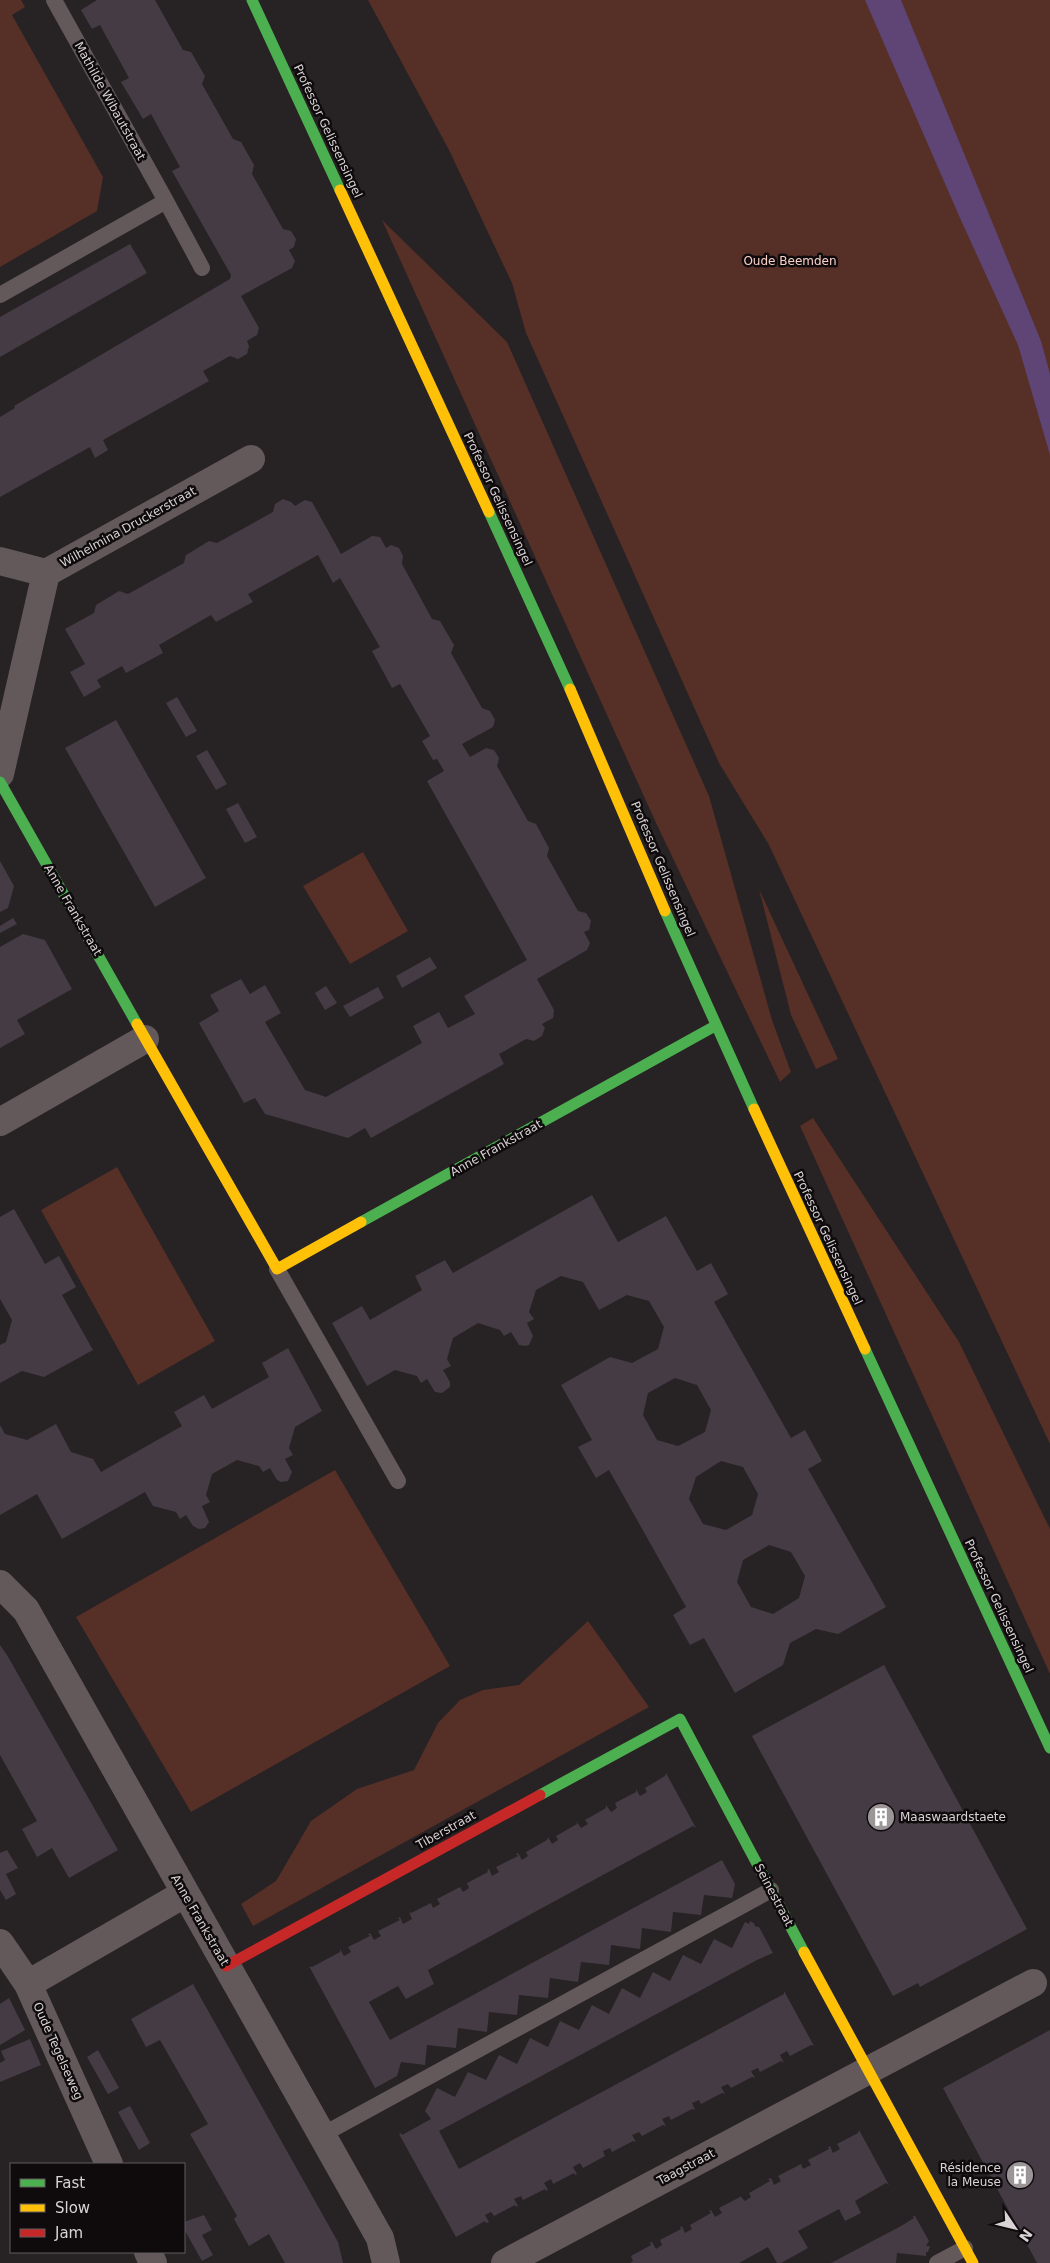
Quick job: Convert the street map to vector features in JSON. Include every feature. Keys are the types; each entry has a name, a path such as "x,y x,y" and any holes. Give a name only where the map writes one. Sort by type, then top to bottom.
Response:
{"street":[{"name":"Professor Gelissensingel","path":"252,0 568,684 715,1026 1050,1748"},
{"name":"Wilhelmina Druckerstraat","path":"0,561 46,573 251,459"},
{"path":"0,774 46,573"},
{"name":"Anne Frankstraat","path":"0,782 277,1269 715,1026"},
{"path":"0,1122 145,1039"},
{"name":"Anne Frankstraat","path":"0,1584 26,1610 184,1894 380,2238 386,2263"},
{"name":"Seinestraat","path":"680,1719 867,2070 973,2263"},
{"name":"Tiberstraat","path":"226,1966 680,1719"},
{"path":"28,1984 184,1894"},
{"name":"Oude Tegelseweg","path":"0,1943 28,1984 109,2163"},
{"path":"867,2070 1033,1983"},
{"name":"Taagstraat","path":"505,2263 867,2070"}],"lane":[{"name":"Mathilde Wibautstraat","path":"54,0 202,268"},
{"path":"0,295 166,201"},
{"name":"Anne Frankstraat","path":"277,1269 398,1481"},
{"path":"322,2136 771,1890"},
{"path":"937,2263 965,2248"}],"green space":[{"path":"0,0 21,0 25,7 12,15 103,177 97,211 0,267"},
{"name":"Oude Beemden","path":"368,0 1050,0 1050,1444 769,845 719,763 526,333 512,283 449,150"},
{"path":"382,220 507,342 709,796 772,1020 791,1072 780,1082 657,825"},
{"path":"363,852 408,931 350,964 303,886"},
{"path":"759,889 838,1059 816,1069 791,1015"},
{"path":"813,1118 959,1342 1050,1529 1050,1674 800,1126"},
{"path":"117,1167 215,1341 138,1385 41,1210"},
{"path":"335,1470 450,1666 191,1812 76,1617"},
{"path":"588,1621 649,1707 253,1926 241,1904 276,1881 311,1821 357,1789 414,1770 438,1723 460,1700 483,1690 519,1685"}],"shaded area":[{"path":"865,0 901,0 1041,341 1050,374 1050,455 1018,345 960,218"}],"building":[{"path":"97,0 155,0 183,50 191,52 205,76 202,84 233,139 241,142 254,165 252,174 283,229 291,231 296,239 294,247 289,250 295,261 292,268 241,296 259,328 257,335 247,341 249,346 247,354 238,359 230,356 203,371 209,381 103,440 108,450 95,458 90,447 0,497 0,417 15,408 14,406 230,279 231,275 172,171 180,167 151,114 143,119 121,82 129,78 100,25 92,29 81,10"},
{"path":"130,244 147,273 0,357 0,317"},
{"path":"283,499 295,506 305,500 312,502 341,554 372,536 380,537 386,548 391,545 399,548 403,556 402,564 432,619 440,621 454,645 451,653 482,708 490,711 495,720 493,727 462,744 470,757 486,748 494,750 499,758 497,766 528,821 536,824 549,848 547,856 578,911 586,913 591,921 589,930 584,932 590,943 587,950 537,979 554,1010 553,1018 542,1024 545,1028 542,1036 534,1041 526,1039 499,1054 504,1064 371,1138 365,1128 348,1138 265,1114 255,1098 244,1103 199,1023 219,1011 210,995 241,979 250,994 265,985 281,1013 265,1022 305,1090 326,1097 422,1043 413,1026 439,1012 448,1028 475,1014 464,996 527,960 427,781 444,771 437,759 433,760 422,741 430,736 400,684 392,688 372,651 380,647 340,578 333,583 318,555 248,594 253,602 216,622 211,615 159,645 163,653 126,673 122,666 97,680 101,687 84,697 70,672 85,664 65,629 94,613 96,605 119,591 128,594 184,563 186,555 209,541 217,543 273,512 275,504"},
{"path":"177,697 197,731 186,737 166,703"},
{"path":"116,720 206,878 155,907 65,748"},
{"path":"207,750 227,784 216,790 196,756"},
{"path":"238,803 257,837 245,843 226,809"},
{"path":"0,861 14,886 8,908 0,912"},
{"path":"13,918 17,924 0,933 0,926"},
{"path":"23,934 45,940 72,989 17,1020 25,1034 0,1048 0,947"},
{"path":"430,957 437,968 402,988 396,976"},
{"path":"326,986 337,1003 325,1010 315,993"},
{"path":"378,987 384,998 350,1017 343,1006"},
{"path":"592,1195 618,1242 666,1216 697,1271 711,1263 728,1294 714,1302 791,1438 805,1430 822,1461 808,1469 886,1607 838,1634 816,1629 790,1643 783,1665 735,1693 704,1638 690,1645 673,1615 686,1607 609,1470 596,1478 578,1447 592,1440 561,1385 610,1357 632,1363 658,1349 664,1327 649,1301 627,1295 599,1310 583,1282 561,1276 536,1290 529,1312 534,1319 527,1323 533,1336 529,1345 519,1345 511,1332 504,1336 500,1330 478,1323 453,1338 447,1359 451,1366 443,1370 450,1382 450,1387 442,1393 435,1392 427,1379 421,1383 417,1376 395,1370 367,1386 332,1323 362,1306 370,1320 422,1290 415,1276 445,1260 453,1273","holes":["675,1378 697,1385 711,1410 705,1432 678,1446 657,1440 643,1415 648,1393","721,1461 743,1467 758,1494 752,1515 726,1530 703,1524 689,1499 696,1477","769,1545 791,1552 805,1576 799,1598 773,1614 751,1607 737,1582 743,1560"]},
{"path":"14,1209 45,1264 59,1256 76,1287 62,1295 93,1350 44,1377 22,1371 0,1383 0,1345 6,1342 12,1320 0,1299 0,1217"},
{"path":"288,1348 322,1411 295,1427 289,1448 293,1455 285,1459 292,1472 288,1481 281,1482 277,1480 270,1468 263,1472 259,1466 237,1460 212,1474 206,1495 210,1502 202,1506 209,1522 205,1528 199,1529 193,1526 186,1515 180,1519 176,1512 153,1506 145,1492 62,1539 37,1494 0,1515 0,1425 5,1434 27,1440 56,1424 71,1452 93,1459 101,1472 182,1426 174,1412 204,1395 212,1409 269,1377 262,1363"},
{"path":"0,1645 118,1850 69,1878 52,1848 37,1857 22,1829 37,1821 0,1755"},
{"name":"Maaswaardstaete","path":"884,1665 1027,1929 920,1987 918,1983 893,1996 752,1736"},
{"path":"666,1773 696,1828 693,1826 428,1970 434,1984 406,1999 398,1986 369,2002 390,2040 722,1860 735,1884 732,1898 704,1895 701,1915 673,1912 671,1932 642,1928 640,1949 611,1945 609,1965 581,1962 578,1982 550,1978 548,1998 519,1995 517,2015 489,2012 487,2032 458,2028 456,2048 427,2045 425,2065 401,2062 397,2076 375,2088 309,1966 312,1967 340,1952 340,1949 344,1956 351,1952 348,1947 370,1936 368,1934 370,1933 374,1940 381,1936 378,1931 400,1920 398,1918 400,1917 403,1924 412,1919 409,1912 411,1913 431,1903 433,1908 440,1904 437,1899 460,1887 463,1892 469,1888 467,1883 488,1872 487,1870 489,1869 492,1876 499,1872 496,1867 518,1856 516,1854 518,1853 522,1860 528,1856 526,1852 547,1840 548,1837 552,1844 558,1840 556,1836 577,1824 576,1821 581,1828 588,1824 585,1820 606,1808 606,1805 611,1812 617,1808 615,1803 636,1792 636,1789 640,1796 647,1792 645,1788 665,1776"},
{"path":"7,1850 18,1868 6,1874 16,1894 6,1900 0,1890 0,1853"},
{"path":"750,1921 755,1924 754,1926 759,1927 773,1953 439,2131 459,2169 784,1994 784,1991 814,2046 811,2045 790,2056 787,2051 780,2055 784,2063 781,2061 760,2072 758,2068 751,2071 755,2078 752,2077 731,2088 728,2084 721,2087 725,2094 722,2093 701,2104 699,2100 692,2103 695,2110 692,2109 671,2120 669,2116 662,2119 666,2126 663,2125 642,2136 639,2132 632,2135 636,2142 633,2141 612,2152 610,2148 603,2151 605,2156 583,2168 580,2163 573,2167 577,2174 575,2175 574,2173 553,2184 551,2179 544,2183 548,2190 546,2191 545,2189 523,2200 521,2196 514,2199 518,2206 516,2207 515,2205 494,2216 491,2212 485,2215 489,2222 486,2223 485,2221 456,2237 399,2134 401,2133 402,2135 431,2119 425,2111 437,2088 455,2097 468,2072 486,2080 499,2055 517,2064 530,2038 548,2047 560,2021 579,2030 592,2005 609,2014 622,1988 640,1998 653,1972 670,1981 683,1955 701,1964 714,1939 732,1948 745,1922 749,1924"},
{"path":"193,1984 338,2242 343,2263 285,2263 269,2234 249,2246 234,2219 237,2216 190,2134 208,2124 160,2040 146,2047 131,2019"},
{"path":"9,1998 25,2030 0,2045 0,2004"},
{"name":"Résidence la Meuse","path":"1050,2030 1050,2263 1037,2263 943,2088"},
{"path":"30,2039 41,2065 0,2082 0,2063 5,2060 1,2051"},
{"path":"98,2050 119,2088 108,2094 87,2057"},
{"path":"130,2106 150,2143 139,2150 118,2112"},
{"path":"859,2130 889,2185 886,2183 855,2201 861,2213 845,2221 839,2209 798,2231 808,2248 781,2263 777,2263 768,2247 739,2263 630,2263 633,2261 631,2256 651,2245 650,2242 652,2242 656,2249 662,2245 660,2240 681,2229 680,2227 682,2226 685,2233 692,2229 690,2225 711,2213 709,2211 711,2210 715,2217 722,2213 719,2208 740,2197 739,2195 745,2201 751,2197 749,2193 770,2181 768,2179 771,2178 774,2185 781,2181 778,2176 801,2164 803,2169 811,2165 808,2160 829,2149 828,2147 830,2146 833,2153 840,2149 837,2144 858,2133"},
{"path":"204,2215 212,2230 202,2235 213,2255 202,2261 185,2231 185,2222"},
{"path":"913,2216 915,2216 929,2241 926,2246 930,2246 926,2256 897,2253 896,2263 831,2263 901,2226 914,2218"}],"traffic: fast":[{"path":"252,0 340,190"},
{"path":"489,512 570,689"},
{"path":"0,782 137,1024"},
{"path":"665,911 754,1109"},
{"path":"361,1222 715,1026"},
{"path":"865,1349 1050,1748"},
{"path":"540,1795 680,1719 804,1952"}],"traffic: slow":[{"path":"340,190 489,512"},
{"path":"570,689 665,911"},
{"path":"137,1024 277,1269 361,1222"},
{"path":"754,1109 865,1349"},
{"path":"804,1952 973,2263"}],"traffic: jam":[{"path":"226,1966 540,1795"}],"place":[{"name":"Maaswaardstaete","path":"881,1817"},
{"name":"Résidence la Meuse","path":"1020,2175"}]}
